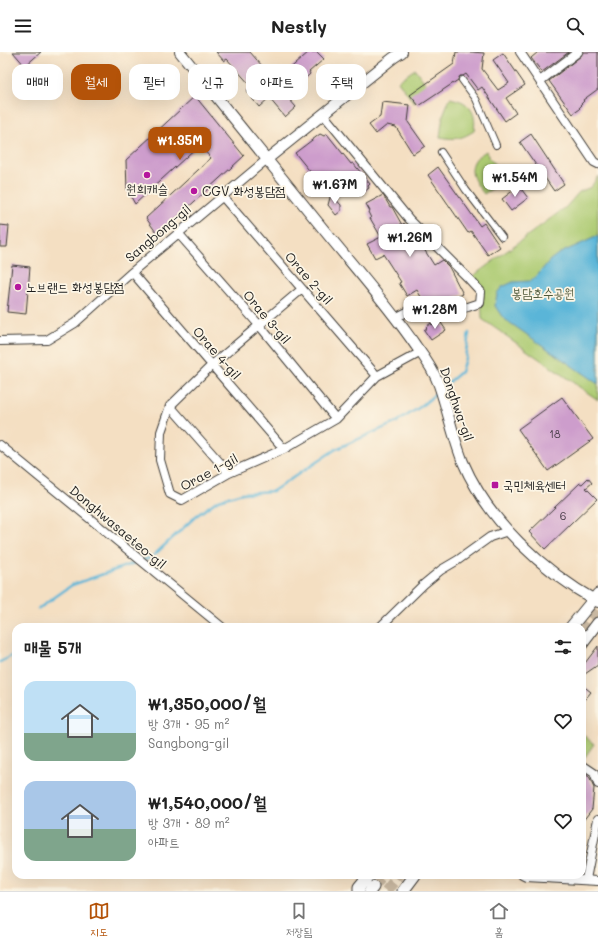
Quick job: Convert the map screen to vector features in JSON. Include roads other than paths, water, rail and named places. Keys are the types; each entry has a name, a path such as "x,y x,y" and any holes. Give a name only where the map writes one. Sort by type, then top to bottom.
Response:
{"main road":[{"path":"575,623 597,598"},
{"path":"586,639 598,623"},
{"path":"359,891 359,887 366,879"},
{"path":"403,891 412,879"}],"street":[{"name":"Donghwa-gil","path":"180,52 395,318 432,369 439,384 454,439 463,463 483,499 508,531 542,562 579,590 597,598"},
{"name":"Sangbong-gil","path":"0,341 47,340 75,323 132,272 222,196 402,52"},
{"path":"520,52 594,162 598,164"},
{"path":"540,81 578,52"},
{"path":"462,80 476,99 496,145"},
{"path":"323,114 409,219 481,292 480,303 468,307 451,311 413,309 395,318"},
{"path":"441,152 466,190 502,237"},
{"name":"Orae 2-gil","path":"222,196 377,376"},
{"name":"Orae 3-gil","path":"178,233 259,325 336,418"},
{"name":"Orae 4-gil","path":"132,272 284,449"},
{"name":"Orae 1-gil","path":"302,289 212,365 170,406 161,432 160,460 170,494 182,500 229,473 284,449 336,418 377,376 420,352"},
{"path":"170,406 229,473"},
{"name":"Donghwasaeteo-gil","path":"0,445 217,623"},
{"path":"384,623 424,584 441,570 458,560 490,537 508,531"},
{"path":"586,768 594,773 598,784"},
{"path":"598,819 586,879 598,880"}],"water":[{"path":"598,236 598,384 503,318 495,306 497,293 502,287 513,282 530,281 536,277 550,260 558,254"}],"waterway":[{"path":"442,388 461,372 469,333"},
{"path":"38,609 72,585 152,557 196,516 218,500 242,493 273,491 336,449 397,422 420,407 438,392"},
{"path":"0,662 12,656"}],"tunnel":[{"path":"586,627 598,610"},
{"path":"373,887 380,879"},
{"path":"386,891 396,879"}],"place":[{"name":"원희캐슬","path":"147,175"},
{"name":"CGV 화성봉담점","path":"194,191"},
{"name":"노브랜드 화성봉담점","path":"18,287"},
{"name":"국민체육센터","path":"495,485"}],"park label":[{"name":"봉담호수공원","path":"543,293"}]}
